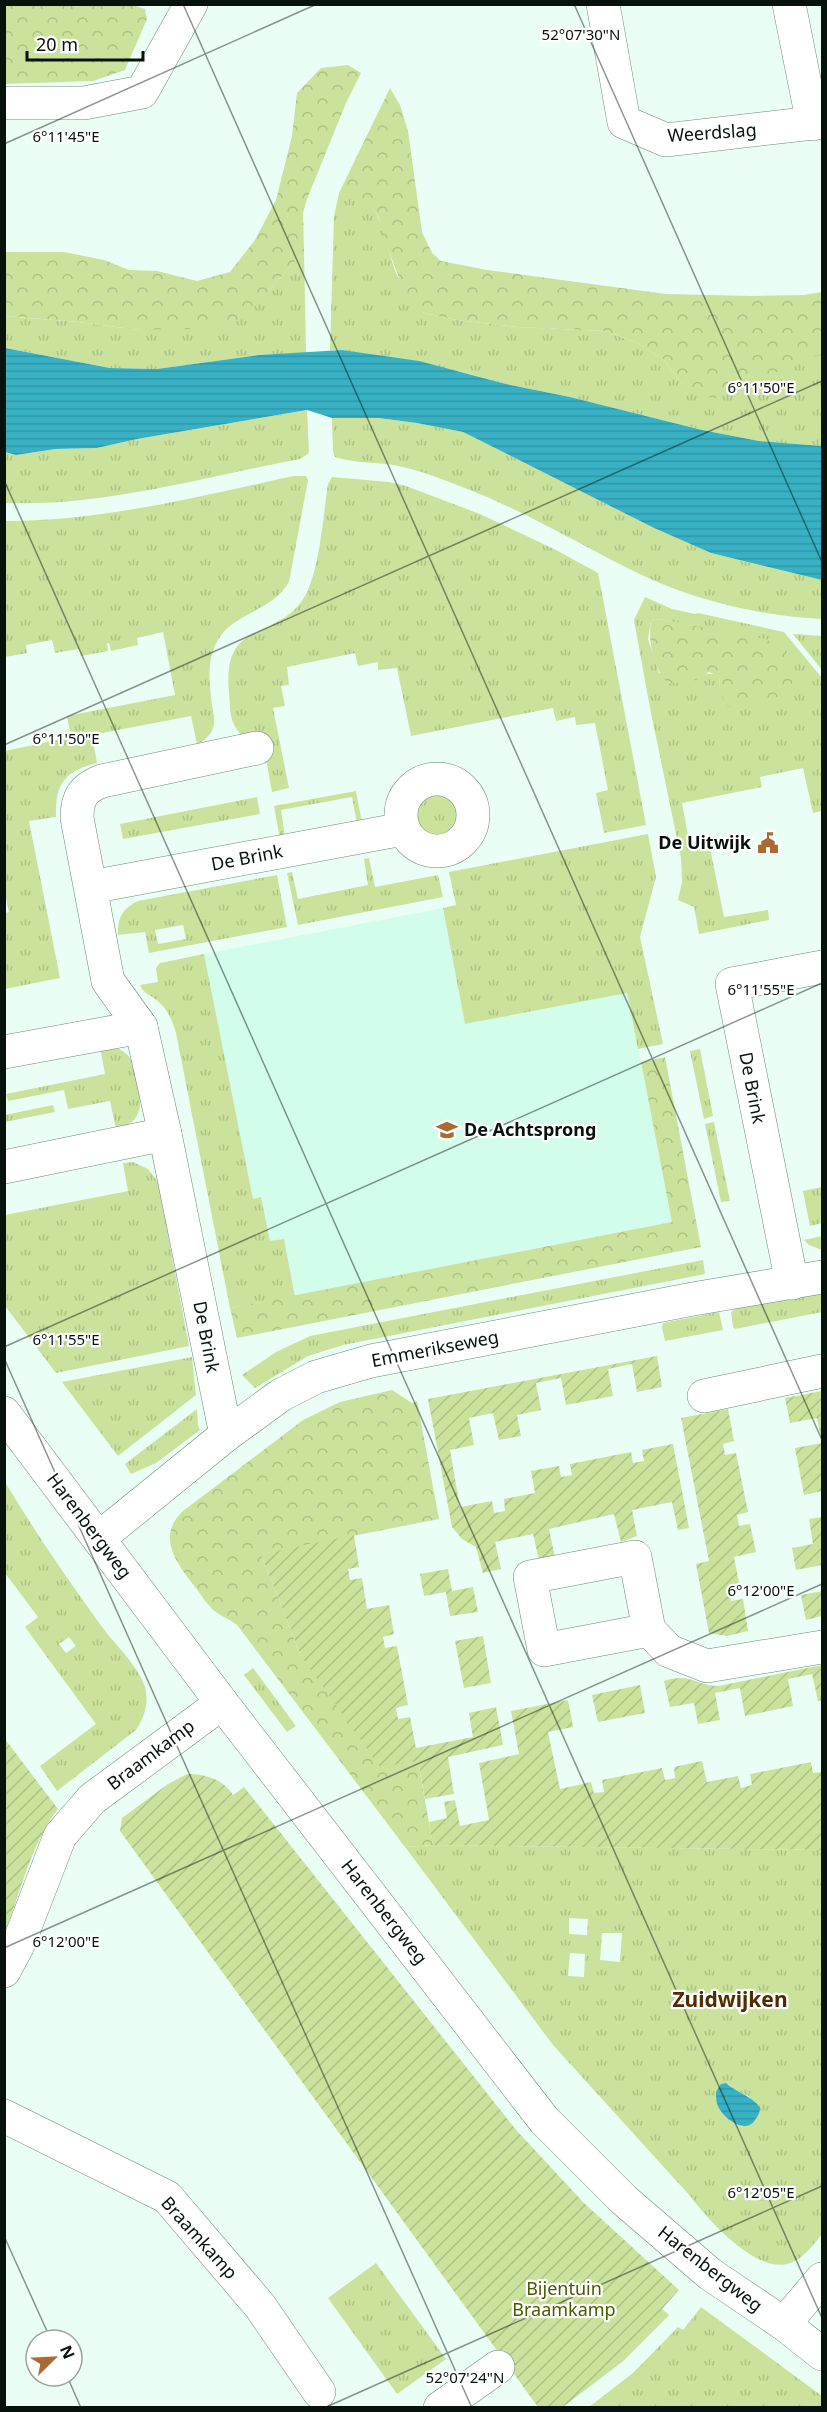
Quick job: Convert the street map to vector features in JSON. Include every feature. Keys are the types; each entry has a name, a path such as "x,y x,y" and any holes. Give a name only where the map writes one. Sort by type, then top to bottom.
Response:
{"street":[{"path":"4,102 84,103 142,92 191,4"},
{"name":"Weerdslag","path":"603,4 624,122 666,140 818,123 789,4"},
{"name":"De Brink","path":"226,1435 141,1027 108,981 77,818 77,804 83,791 91,784 257,748"},
{"name":"De Brink","path":"91,887 403,829"},
{"name":"De Brink","path":"807,1280 732,984 822,967"},
{"path":"4,1052 141,1027"},
{"path":"4,1167 165,1134"},
{"name":"Emmerikseweg","path":"99,1538 226,1435 281,1395 316,1377 371,1361 693,1299 807,1280"},
{"path":"704,1396 822,1371"},
{"name":"Harenbergweg","path":"4,1413 222,1703 544,2120 624,2200 710,2274 784,2324 822,2354"},
{"path":"649,1630 669,1651 707,1666 822,1647"},
{"name":"Braamkamp","path":"4,1971 18,1945 60,1836 74,1817 92,1799 222,1703"},
{"name":"Braamkamp","path":"4,2116 166,2197 260,2306 319,2392"},
{"path":"784,2324 822,2279"},
{"path":"440,2408 498,2367"}],"shaded area":[{"name":"De Achtsprong","path":"443,908 465,1024 627,993 673,1222 295,1297 284,1240 270,1242 261,1198 253,1199 204,954"}],"green space":[{"path":"4,5 133,5 145,9 147,19 125,70 93,81 5,84"},
{"path":"348,65 361,73 346,103 307,199 303,213 304,251 266,294 236,322 198,329 140,330 5,316 5,252 64,252 104,260 129,270 157,271 197,281 230,272 255,240 276,200 292,136 297,93 321,68"},
{"path":"390,88 400,105 408,131 422,232 432,253 441,261 487,270 666,294 752,296 804,295 822,292 822,353 713,399 683,384 663,359 635,342 605,331 517,327 457,320 424,313 405,294 379,218 374,210 364,200 339,193"},
{"path":"339,193 362,199 375,212 397,275 424,313 457,320 517,327 605,331 635,342 663,359 683,384 790,365 822,353 822,446 759,441 702,430 462,372 342,350 330,350 334,216"},
{"path":"304,251 306,353 259,355 157,369 110,368 5,348 4,316 140,330 266,294"},
{"path":"307,410 309,453 300,459 116,496 42,503 5,503 5,452 16,455 56,449 97,448"},
{"path":"332,418 378,418 463,432 654,528 711,553 822,580 822,619 756,611 687,593 646,577 497,501 445,480 404,467 335,457"},
{"path":"293,476 306,476 308,480 289,582 271,602 237,621 219,638 210,665 214,720 206,739 197,744 191,716 92,735 97,763 77,770 64,780 57,795 56,817 29,821 60,978 5,989 5,913 9,912 4,889 5,751 71,737 67,716 175,695 163,632 137,638 138,645 111,651 107,643 108,651 81,656 79,649 55,653 52,640 26,645 27,653 5,657 5,521 78,517 114,512"},
{"path":"332,477 389,482 406,486 480,514 598,573 646,825 604,833 596,793 608,790 595,723 576,725 575,717 556,721 553,708 411,736 397,668 378,670 378,662 358,666 355,653 287,667 289,685 281,686 285,706 273,708 289,788 272,792 261,732 241,735 232,719 229,668 234,652 243,641 293,611 305,596 318,557 328,484"},
{"path":"645,597 672,609 784,632 822,678 822,811 813,813 803,768 760,777 762,787 682,803 690,846 709,843 724,917 768,910 769,920 699,934 694,907 678,900 682,882 681,858 634,620","holes":["659,619 737,635 720,689 719,676 716,674 659,673 648,639 651,621"]},
{"path":"659,619 766,639 786,653 797,675 787,689 773,700 741,706 726,706 720,689 719,676 709,672 696,680 668,684 655,662 651,646 651,621"},
{"path":"793,634 822,636 822,670"},
{"path":"356,791 362,823 357,824 352,797 281,810 285,837 280,839 274,806"},
{"path":"432,791 442,791 455,798 462,811 462,821 455,834 442,841 432,841 423,837 416,830 412,821 412,811 416,802 423,795"},
{"path":"257,797 260,814 123,839 120,824"},
{"path":"648,834 656,877 640,937 663,1044 638,1049 627,993 465,1024 443,908 456,905 449,872"},
{"path":"369,858 375,887 438,875 443,897 298,925 287,873 292,872 298,899 368,885 364,859"},
{"path":"277,875 287,927 149,953 145,932 118,935 122,914 138,901","holes":["183,925 186,939 158,944 155,930"]},
{"path":"204,954 253,1199 261,1197 270,1241 284,1239 295,1297 230,1308 176,1033 166,1010 144,992 140,985 158,982 156,968 160,963"},
{"path":"110,1046 126,1053 130,1058 138,1085 140,1109 133,1121 126,1126 116,1129 110,1101 68,1109 64,1090 8,1101 6,1094 105,1074 100,1047"},
{"path":"700,1049 713,1116 704,1119 690,1051"},
{"path":"665,1057 701,1247 237,1338 230,1308 672,1222 641,1062"},
{"path":"53,1105 55,1112 5,1122 5,1115"},
{"path":"714,1122 730,1201 721,1202 705,1124"},
{"path":"133,1162 148,1169 158,1182 189,1346 56,1373 5,1306 5,1215 128,1191 123,1163"},
{"path":"822,1187 822,1223 810,1226 803,1191"},
{"path":"822,1236 822,1250 809,1245 804,1240"},
{"path":"703,1260 705,1274 343,1345 308,1356 255,1388 242,1375 276,1352 310,1336"},
{"path":"822,1292 822,1312 735,1329 733,1327 731,1312 735,1309"},
{"path":"719,1312 723,1330 665,1341 663,1323"},
{"path":"657,1356 662,1387 637,1392 632,1364 608,1369 613,1396 566,1405 561,1378 536,1383 541,1410 517,1415 521,1436 499,1440 493,1413 469,1418 474,1445 450,1450 460,1507 492,1501 494,1513 505,1511 504,1499 535,1493 531,1471 559,1466 561,1477 572,1475 570,1464 631,1452 633,1463 644,1461 642,1450 673,1444 689,1528 678,1530 672,1502 632,1510 637,1536 621,1542 614,1514 549,1529 555,1557 539,1561 533,1534 495,1542 501,1569 483,1573 476,1547 462,1539 452,1527 428,1399"},
{"path":"192,1357 196,1395 118,1456 62,1382"},
{"path":"392,1390 412,1403 417,1401 439,1519 261,1554 301,1656 418,1761 433,1845 405,1847 237,1625 213,1610 206,1602 182,1570 172,1551 170,1541 175,1521 183,1511 303,1420 340,1402"},
{"path":"822,1391 822,1443 817,1418 790,1423 785,1398"},
{"path":"197,1409 200,1430 156,1463 131,1474 125,1464"},
{"path":"728,1409 734,1441 723,1444 725,1455 736,1453 748,1512 737,1515 739,1526 750,1524 756,1552 734,1557 740,1588 729,1590 731,1601 743,1599 748,1631 727,1636 709,1633 696,1564 709,1561 681,1418"},
{"path":"822,1443 822,1491 804,1495 795,1448"},
{"path":"5,1482 64,1574 132,1664 145,1687 147,1698 145,1709 136,1730 57,1791 40,1766 96,1724 25,1627 38,1617 5,1573","holes":["69,1637 76,1646 66,1653 59,1644"]},
{"path":"822,1517 822,1565 796,1570 792,1548 813,1544 809,1519"},
{"path":"354,1535 359,1567 348,1569 350,1580 362,1578 367,1609 389,1605 394,1634 383,1637 385,1648 397,1646 408,1705 396,1708 398,1719 410,1717 416,1748 473,1737 469,1713 496,1707 503,1745 448,1757 454,1794 425,1799 418,1761 380,1767 301,1656 261,1554"},
{"path":"448,1569 452,1591 473,1587 478,1612 450,1616 446,1592 424,1596 420,1574"},
{"path":"822,1591 822,1616 806,1620 801,1595"},
{"path":"483,1636 491,1683 464,1688 455,1641"},
{"path":"822,1665 822,1700 818,1701 812,1674 788,1679 793,1706 745,1716 740,1688 715,1693 720,1720 698,1724 694,1703 670,1707 664,1681 680,1678 719,1686"},
{"path":"253,1668 296,1726 287,1732 244,1675"},
{"path":"640,1685 645,1713 598,1722 592,1695"},
{"path":"568,1700 573,1727 548,1732 560,1789 591,1782 594,1793 604,1792 602,1780 662,1768 665,1780 675,1778 674,1767 702,1761 707,1782 738,1776 741,1788 752,1785 750,1774 811,1762 813,1773 822,1772 822,1850 433,1845 429,1822 447,1818 444,1802 455,1800 460,1826 489,1820 479,1763 519,1754 511,1711"},
{"path":"5,1739 58,1809 41,1837 27,1868 5,1932"},
{"name":"Bijentuin Braamkamp","path":"187,1774 213,1778 233,1795 244,1787 517,2131 584,2203 679,2290 662,2309 669,2315 622,2362 563,2407 538,2407 120,1831 122,1818 168,1784"},
{"path":"433,1845 822,1850 822,2234 807,2252 798,2260 787,2264 774,2264 761,2260 747,2253 709,2219 553,2045 405,1847","holes":["569,1918 588,1919 587,1935 569,1934","602,1933 622,1933 620,1962 600,1960","570,1953 585,1954 584,1977 568,1976","728,2084 734,2090 748,2096 760,2107 742,2127 722,2110 716,2095"]},
{"path":"376,2263 446,2359 397,2394 328,2298"},
{"path":"701,2307 822,2396 822,2407 589,2407 633,2373 678,2327 683,2330"}],"water":[{"path":"5,348 110,368 157,369 259,355 342,350 419,361 702,430 759,441 822,446 822,580 711,553 654,528 463,432 417,423 378,418 332,418 307,410 97,448 56,449 16,455 5,452"},
{"path":"726,2083 760,2107 758,2116 751,2124 746,2126 735,2123 721,2111 717,2103 716,2092 721,2084"}],"place":[{"name":"De Uitwijk","path":"768,843"},
{"name":"De Achtsprong","path":"447,1130"}],"district":[{"name":"Zuidwijken","path":"730,2000"}]}
